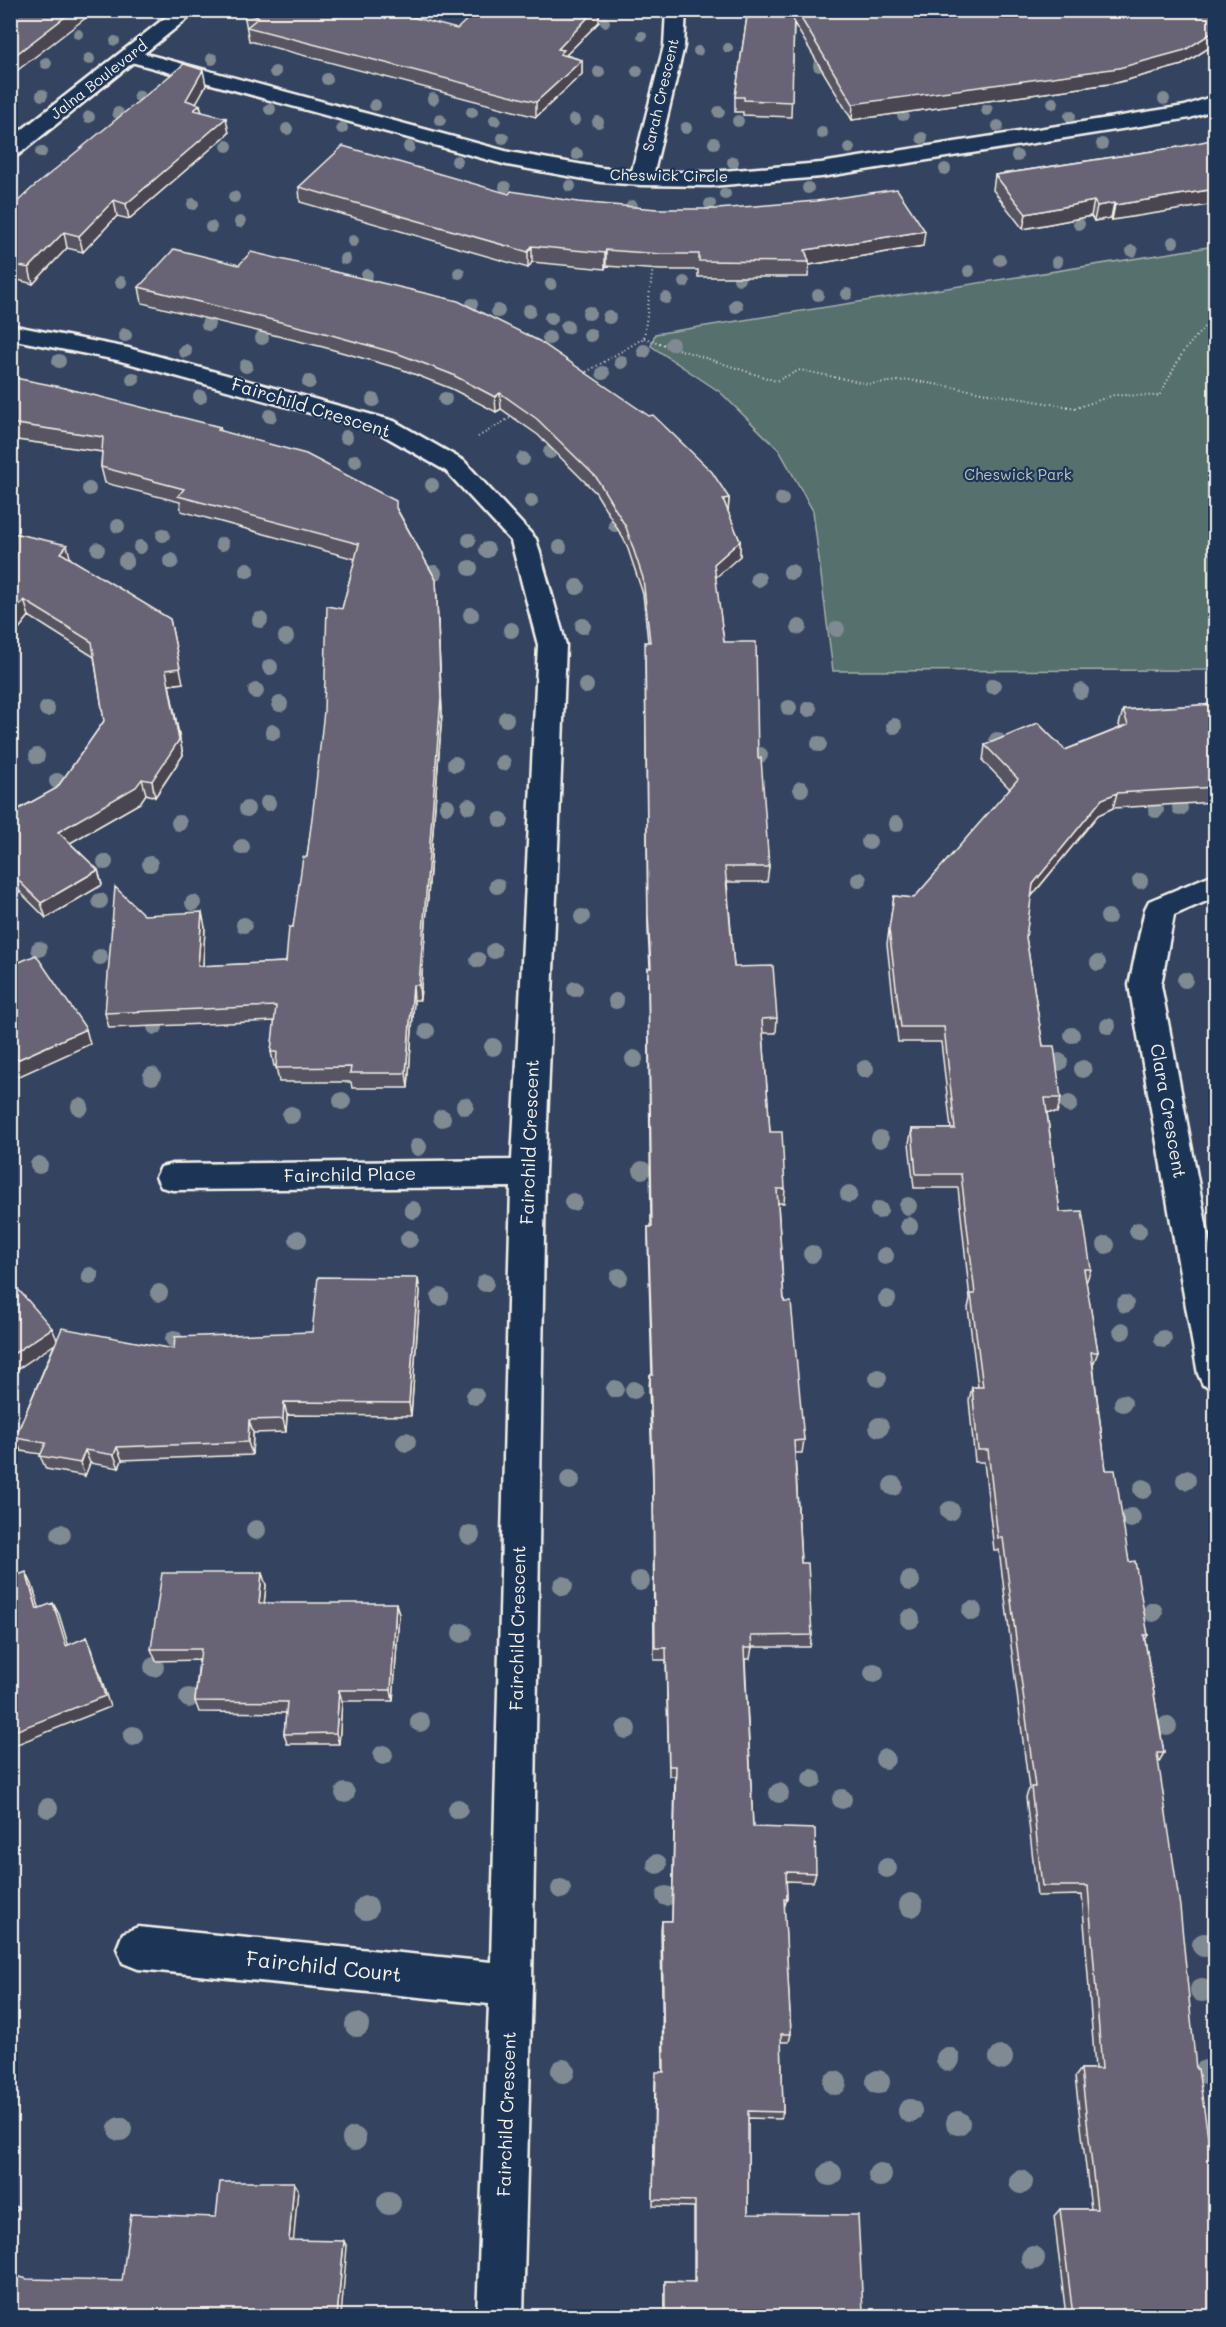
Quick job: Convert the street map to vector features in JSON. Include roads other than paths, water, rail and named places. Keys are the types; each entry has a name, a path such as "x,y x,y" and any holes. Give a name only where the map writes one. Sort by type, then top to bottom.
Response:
{"street":[{"name":"Jalna Boulevard","path":"10,150 188,10"},
{"name":"Sarah Crescent","path":"642,178 674,46 676,10"},
{"name":"Cheswick Circle","path":"131,56 507,158 601,176 642,178 711,179 820,170 1190,112 1215,101"},
{"name":"Fairchild Crescent","path":"10,332 120,353 385,426 456,465 523,539 552,645 528,1173 511,1985 500,2316"},
{"name":"Clara Crescent","path":"1215,884 1160,909 1145,986 1215,1374"},
{"name":"Fairchild Place","path":"173,1176 528,1173"},
{"name":"Fairchild Court","path":"138,1948 511,1985"}],"park label":[{"name":"Cheswick Park","path":"1018,475"}]}
